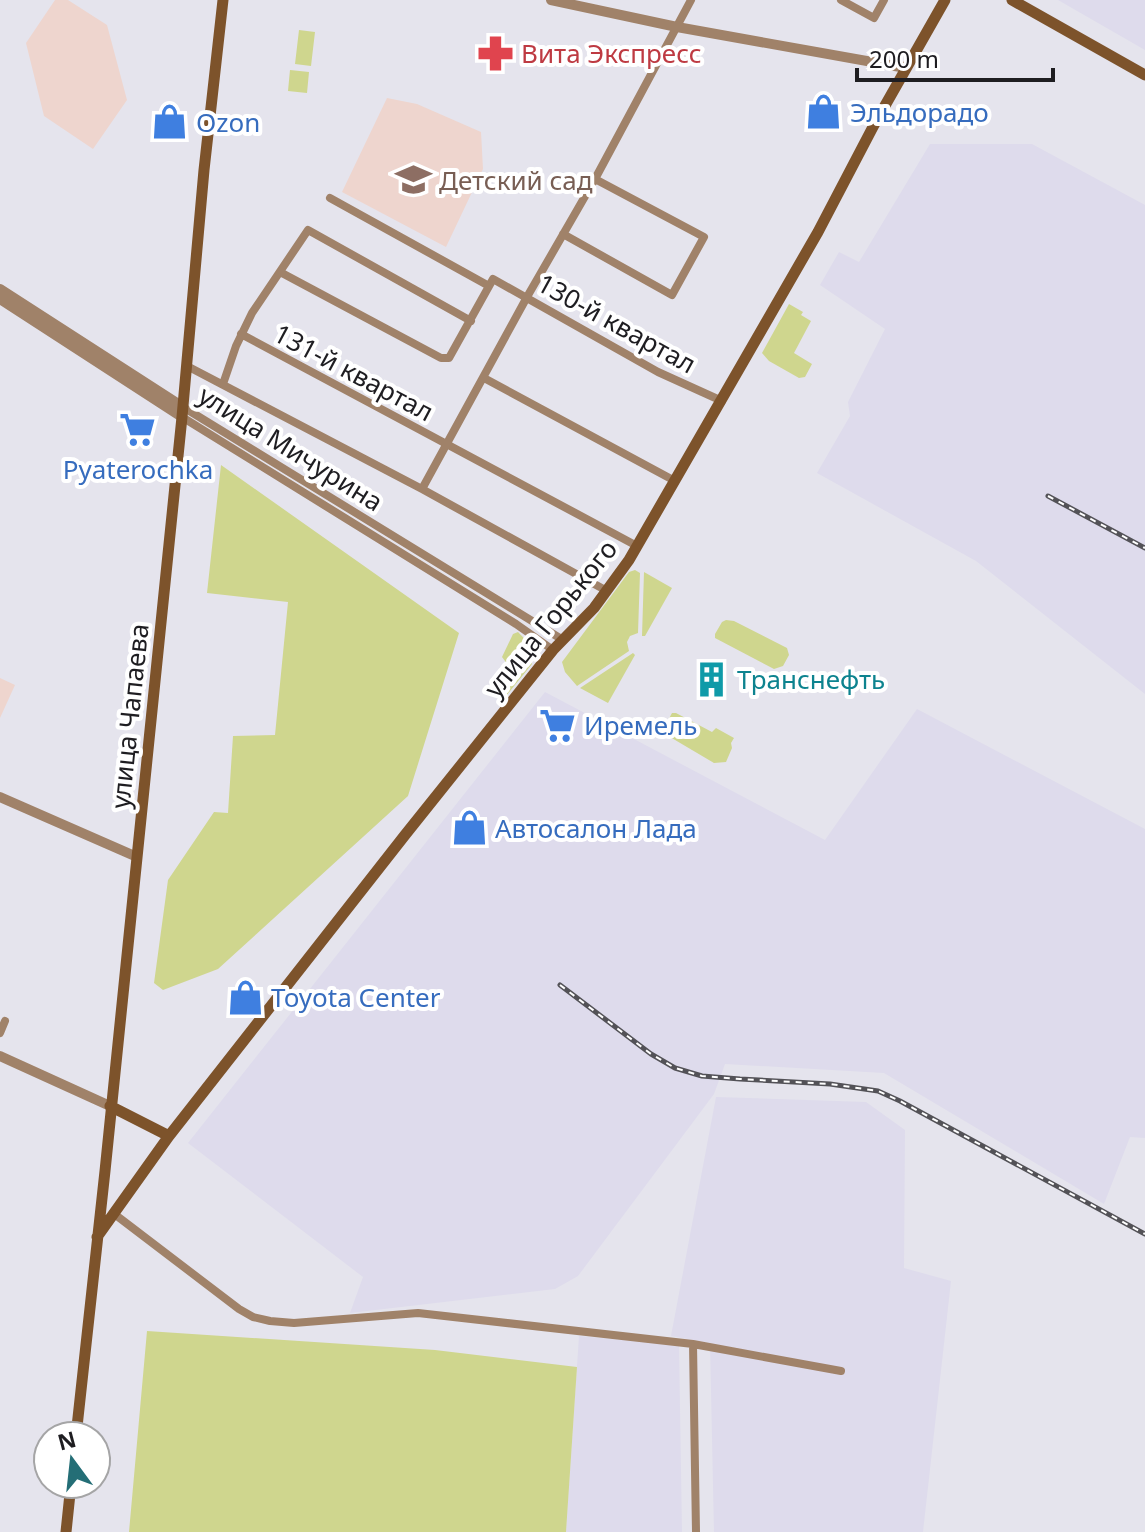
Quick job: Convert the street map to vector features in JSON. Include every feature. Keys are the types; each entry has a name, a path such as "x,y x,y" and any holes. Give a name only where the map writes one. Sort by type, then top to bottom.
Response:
{"main road":[{"name":"улица Чапаева","path":"78,1420 223,0"},
{"name":"улица Горького","path":"97,1237 169,1136 424,810 553,650 607,591 722,401 945,0"},
{"path":"1012,0 1145,75"},
{"path":"110,1106 169,1136"},
{"path":"66,1532 69,1500"}],"street":[{"path":"551,0 677,27 906,68"},
{"path":"422,489 691,0"},
{"path":"841,0 874,18 884,0"},
{"path":"563,234 672,295 704,237 595,179"},
{"path":"330,198 491,282"},
{"path":"223,384 241,334 258,301 308,230 471,321"},
{"name":"131-й квартал","path":"280,272 441,358 449,358 491,282"},
{"name":"130-й квартал","path":"491,282 527,297 658,372 722,401"},
{"name":"улица Мичурина","path":"0,289 182,412 563,640"},
{"name":"улица Мичурина","path":"0,299 553,650"},
{"name":"131-й квартал","path":"241,334 447,445"},
{"path":"187,366 422,489 607,591"},
{"path":"484,378 675,481"},
{"path":"447,445 637,546"},
{"path":"0,797 137,857"},
{"path":"0,1033 5,1021"},
{"path":"0,1056 110,1106"},
{"path":"113,1213 253,1317 294,1323 418,1313 693,1344 841,1371"},
{"path":"693,1344 696,1532"}],"shaded area":[{"path":"55,0 68,0 107,25 127,100 93,149 44,116 26,43"},
{"path":"1058,0 1145,0 1145,50"},
{"name":"Детский сад","path":"387,98 417,104 481,132 483,169 446,247 342,192"},
{"path":"930,144 1032,144 1145,205 1145,694 976,561 817,473 850,416 848,402 885,329 820,285 839,252 859,262"},
{"path":"0,678 15,685 0,718"},
{"path":"545,692 825,840 917,709 1145,829 1145,1138 1130,1137 1104,1204 884,1073 725,1064 714,1094 578,1276 555,1289 350,1313 363,1277 188,1143"},
{"path":"716,1097 866,1102 905,1130 904,1268 951,1281 923,1532 714,1532 710,1343 671,1336"},
{"path":"579,1336 679,1345 682,1532 566,1532"}],"green space":[{"path":"299,30 315,32 311,66 295,64"},
{"path":"290,70 309,72 307,93 288,91"},
{"path":"789,304 811,321 794,353 812,364 805,377 799,378 769,361 762,353"},
{"path":"221,465 459,633 408,796 218,969 163,990 154,983 168,880 214,812 228,813 233,736 275,735 288,602 207,593"},
{"path":"635,570 640,573 638,633 630,636 627,642 629,651 577,686 565,672 562,662 629,572"},
{"path":"644,572 672,588 645,636 642,636"},
{"path":"726,620 734,621 787,648 789,655 783,666 774,669 715,638"},
{"path":"518,632 532,647 535,658 518,647 517,650 529,657 532,664 506,696 501,697 496,687 508,665 502,657 513,634"},
{"path":"633,653 635,655 608,703 580,688"},
{"path":"672,713 712,732 716,728 734,738 726,762 714,763 670,737 665,726"},
{"path":"147,1331 435,1350 577,1367 566,1532 129,1532"}],"railway":[{"path":"1048,496 1145,548"},
{"path":"560,985 651,1054 675,1068 702,1076 830,1084 878,1091 1145,1234"}],"place":[{"name":"Вита Экспресс","path":"495,53"},
{"name":"Эльдорадо","path":"824,112"},
{"name":"Ozon","path":"170,122"},
{"name":"Детский сад","path":"413,180"},
{"name":"Pyaterochka","path":"138,430"},
{"name":"Транснефть","path":"711,679"},
{"name":"Иремель","path":"558,725"},
{"name":"Автосалон Лада","path":"469,828"},
{"name":"Toyota Center","path":"245,997"}]}
